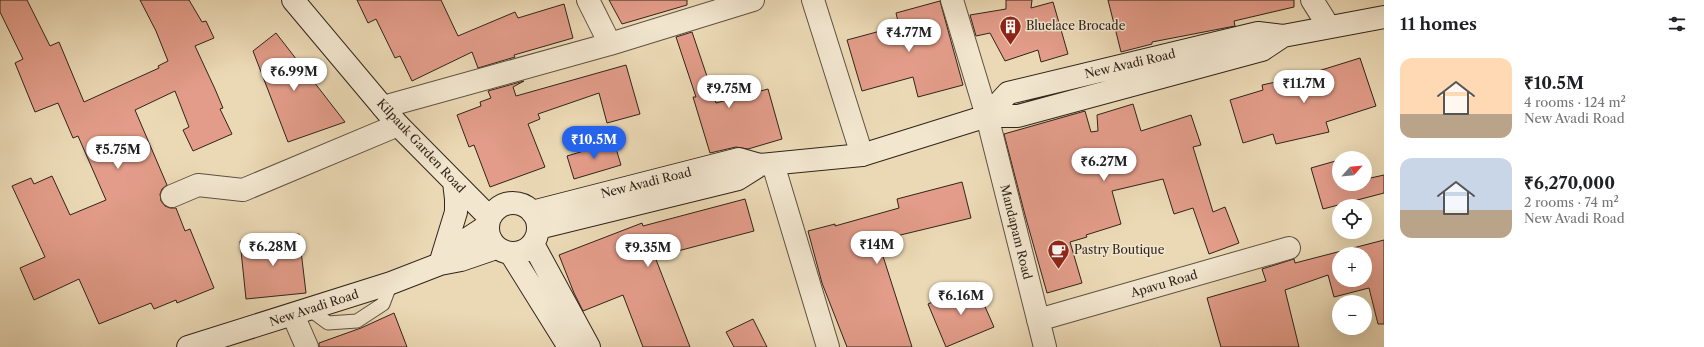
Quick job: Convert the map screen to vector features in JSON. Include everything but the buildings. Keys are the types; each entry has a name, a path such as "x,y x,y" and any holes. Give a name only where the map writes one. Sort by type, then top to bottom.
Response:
{"main road":[{"name":"Kilpauk Garden Road","path":"293,0 398,125 454,182 489,222 488,234 504,251 569,347"},
{"path":"588,0 610,44"},
{"path":"383,107 610,44 752,0"},
{"path":"813,0 862,155"},
{"name":"Mandapam Road","path":"952,0 987,116 1045,347"},
{"path":"1312,0 1329,27"},
{"name":"New Avadi Road","path":"535,228 739,159 766,164 862,155 987,116 1008,93 1258,33 1283,36 1384,17"},
{"path":"172,196 198,185 243,190 398,125"},
{"path":"766,164 828,347"},
{"path":"440,264 456,212 454,182"},
{"path":"489,222 494,210 501,205 518,203 526,206 589,347"},
{"name":"New Avadi Road","path":"440,264 455,248 489,222"},
{"path":"504,251 520,253 527,249 535,228"},
{"name":"Apavu Road","path":"1038,320 1289,248"},
{"name":"New Avadi Road","path":"188,347 392,283 440,264 504,251"},
{"path":"301,312 307,347"}],"place":[{"name":"Bluelace Brocade","path":"1011,46"},
{"name":"Pastry Boutique","path":"1059,270"}]}
